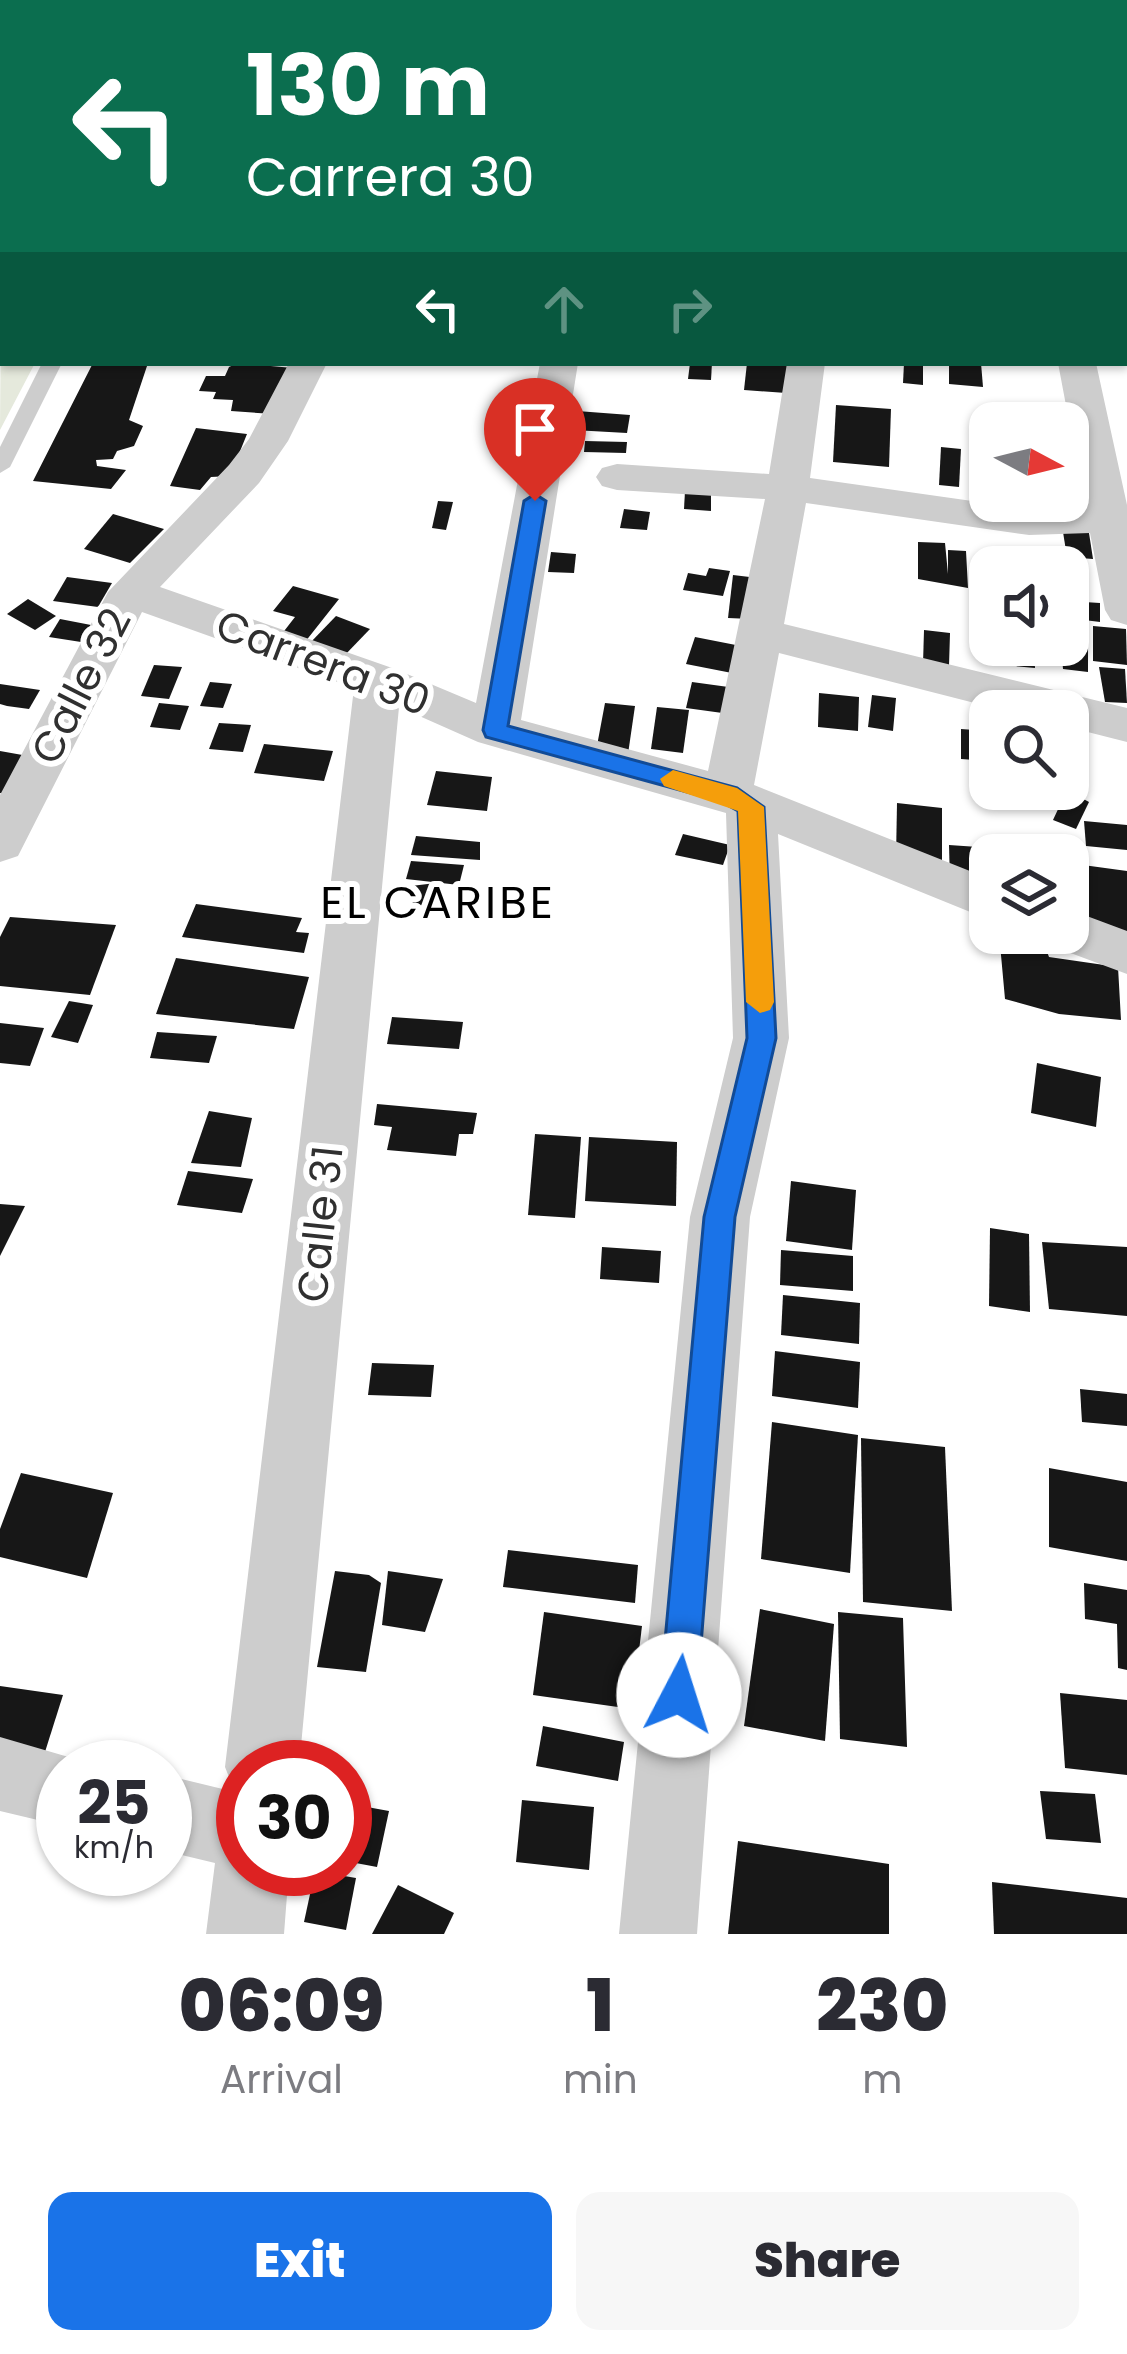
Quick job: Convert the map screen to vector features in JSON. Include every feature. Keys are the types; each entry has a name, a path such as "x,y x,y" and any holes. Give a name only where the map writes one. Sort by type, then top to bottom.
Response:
{"street":[{"name":"Calle 32","path":"0,843 130,592 244,474 268,441 306,366"},
{"path":"495,730 558,366"},
{"path":"658,1934 720,1217 761,1038 739,801 760,633 806,366"},
{"path":"1077,366 1119,518 1127,610"},
{"path":"617,477 788,488 1029,522 1119,518"},
{"name":"Carrera 30","path":"130,592 378,680 495,730 739,801 969,892"},
{"path":"760,633 1127,725"},
{"name":"Calle 31","path":"265,1740 378,680"},
{"path":"1089,938 1127,953"},
{"path":"0,1774 36,1783"},
{"path":"244,1934 248,1896"}],"lane":[{"path":"0,467 50,366"}],"shaded area":[{"path":"0,366 33,366 0,430"}],"building":[{"path":"91,366 147,366 129,420 143,426 134,446 117,451 113,459 96,460 97,466 126,470 111,489 33,481"},
{"path":"690,366 712,366 711,380 688,379"},
{"path":"747,366 803,366 800,394 744,390"},
{"path":"904,366 923,366 923,385 903,383"},
{"path":"949,366 981,366 983,387 949,384"},
{"path":"229,367 293,368 273,414 231,411 233,400 213,399 216,392 199,391 206,376 225,376"},
{"path":"836,405 891,409 889,467 833,462"},
{"path":"577,411 630,415 627,433 573,430"},
{"path":"196,428 247,434 230,476 211,477 200,490 170,486"},
{"path":"585,441 627,442 626,453 584,452"},
{"path":"941,447 961,449 959,487 939,485"},
{"path":"685,491 711,492 711,511 684,509"},
{"path":"438,501 453,502 446,530 432,528"},
{"path":"624,509 650,512 647,530 620,528"},
{"path":"113,514 164,529 130,563 84,549"},
{"path":"1063,532 1089,533 1093,559 1089,559 1089,546 1065,546"},
{"path":"918,542 945,543 948,574 948,550 966,551 968,588 918,579"},
{"path":"551,552 576,554 574,573 548,572"},
{"path":"709,568 730,571 723,596 683,590 688,573 706,576"},
{"path":"733,575 758,578 751,619 728,618"},
{"path":"67,577 112,583 98,607 53,601"},
{"path":"293,586 339,599 305,642 281,635 295,617 273,611"},
{"path":"28,599 56,616 35,630 7,614"},
{"path":"1089,602 1100,603 1100,622 1089,621"},
{"path":"336,616 370,629 343,657 309,644"},
{"path":"60,619 91,625 81,642 49,637"},
{"path":"1093,626 1126,629 1127,665 1093,661"},
{"path":"924,630 950,633 949,666 923,664"},
{"path":"695,637 746,647 737,674 686,664"},
{"path":"154,665 182,667 169,699 141,696"},
{"path":"1088,666 1088,672 1063,669"},
{"path":"1099,667 1125,669 1127,703 1105,702"},
{"path":"210,682 232,684 223,708 200,706"},
{"path":"692,682 743,689 737,715 686,708"},
{"path":"0,684 40,690 29,709 7,706 0,704"},
{"path":"819,693 859,697 858,731 818,727"},
{"path":"872,695 896,698 893,731 868,727"},
{"path":"159,703 189,706 180,730 150,727"},
{"path":"605,703 635,706 628,754 596,751"},
{"path":"657,707 689,710 683,753 651,749"},
{"path":"219,723 251,725 243,752 209,749"},
{"path":"961,729 969,730 969,760 961,759"},
{"path":"264,744 333,751 324,781 254,773"},
{"path":"0,751 28,756 5,794 0,793"},
{"path":"436,771 492,777 487,811 427,805"},
{"path":"897,803 942,808 942,862 896,858"},
{"path":"1058,810 1085,810 1076,829 1053,820"},
{"path":"1084,821 1127,825 1127,850 1089,846 1089,834 1085,834"},
{"path":"683,834 730,845 723,865 675,855"},
{"path":"416,836 480,842 480,860 411,855"},
{"path":"949,845 969,846 969,885 950,883"},
{"path":"411,861 464,865 459,885 406,879"},
{"path":"1089,866 1127,871 1127,932 1089,927"},
{"path":"436,883 438,904 413,906 411,886"},
{"path":"196,904 302,918 296,932 309,933 304,953 182,937"},
{"path":"10,917 116,925 90,995 0,986 0,937"},
{"path":"1001,954 1048,954 1118,967 1121,1020 1059,1014 1005,999"},
{"path":"176,958 309,977 294,1029 156,1014"},
{"path":"69,1001 93,1005 78,1043 51,1037"},
{"path":"392,1017 463,1022 459,1049 387,1044"},
{"path":"0,1023 44,1028 30,1066 0,1063"},
{"path":"157,1032 217,1036 209,1063 150,1058"},
{"path":"1037,1063 1101,1077 1096,1127 1031,1113"},
{"path":"377,1104 477,1113 473,1134 459,1134 456,1156 387,1150 392,1127 374,1125"},
{"path":"209,1111 252,1118 241,1167 191,1163"},
{"path":"535,1134 581,1137 575,1218 528,1215"},
{"path":"589,1137 677,1142 676,1206 585,1201"},
{"path":"188,1171 253,1179 242,1213 177,1205"},
{"path":"791,1181 856,1190 852,1250 786,1241"},
{"path":"0,1204 25,1206 0,1256"},
{"path":"990,1228 1029,1234 1030,1312 989,1306"},
{"path":"1042,1242 1127,1247 1127,1316 1049,1309"},
{"path":"602,1247 661,1251 659,1283 600,1279"},
{"path":"781,1250 853,1256 853,1291 780,1285"},
{"path":"783,1295 860,1303 859,1344 781,1335"},
{"path":"775,1351 860,1362 858,1408 772,1396"},
{"path":"372,1363 434,1365 431,1397 368,1395"},
{"path":"1080,1389 1127,1394 1127,1426 1082,1422"},
{"path":"772,1422 858,1435 850,1573 761,1559"},
{"path":"861,1438 945,1447 952,1611 863,1602"},
{"path":"1049,1468 1127,1482 1127,1561 1049,1547"},
{"path":"21,1473 113,1493 87,1578 0,1557 0,1529"},
{"path":"508,1550 638,1565 635,1603 503,1587"},
{"path":"335,1571 369,1575 381,1583 366,1672 317,1667"},
{"path":"388,1571 443,1579 425,1632 382,1625"},
{"path":"1084,1583 1127,1590 1127,1670 1118,1668 1117,1624 1085,1619"},
{"path":"760,1609 834,1624 825,1741 744,1726"},
{"path":"544,1612 642,1626 632,1709 533,1695"},
{"path":"838,1612 903,1618 907,1747 840,1739"},
{"path":"0,1686 63,1695 49,1740 36,1740 36,1774 0,1766"},
{"path":"1060,1693 1127,1700 1127,1775 1065,1768"},
{"path":"543,1726 624,1742 618,1781 536,1766"},
{"path":"1040,1791 1095,1794 1101,1843 1046,1839"},
{"path":"522,1800 594,1807 589,1870 516,1862"},
{"path":"372,1808 389,1811 377,1867 372,1866"},
{"path":"738,1841 889,1864 889,1934 728,1934"},
{"path":"992,1882 1127,1898 1127,1934 994,1934"},
{"path":"398,1885 454,1913 444,1934 372,1934"},
{"path":"310,1896 353,1896 346,1930 304,1922"}],"slow traffic":[{"path":"673,779 728,794 751,807 760,1002"}],"district":[{"name":"EL CARIBE","path":"438,902"}],"route":[{"path":"535,501 495,730 728,794 751,807 761,1038 720,1217 679,1695"}]}
